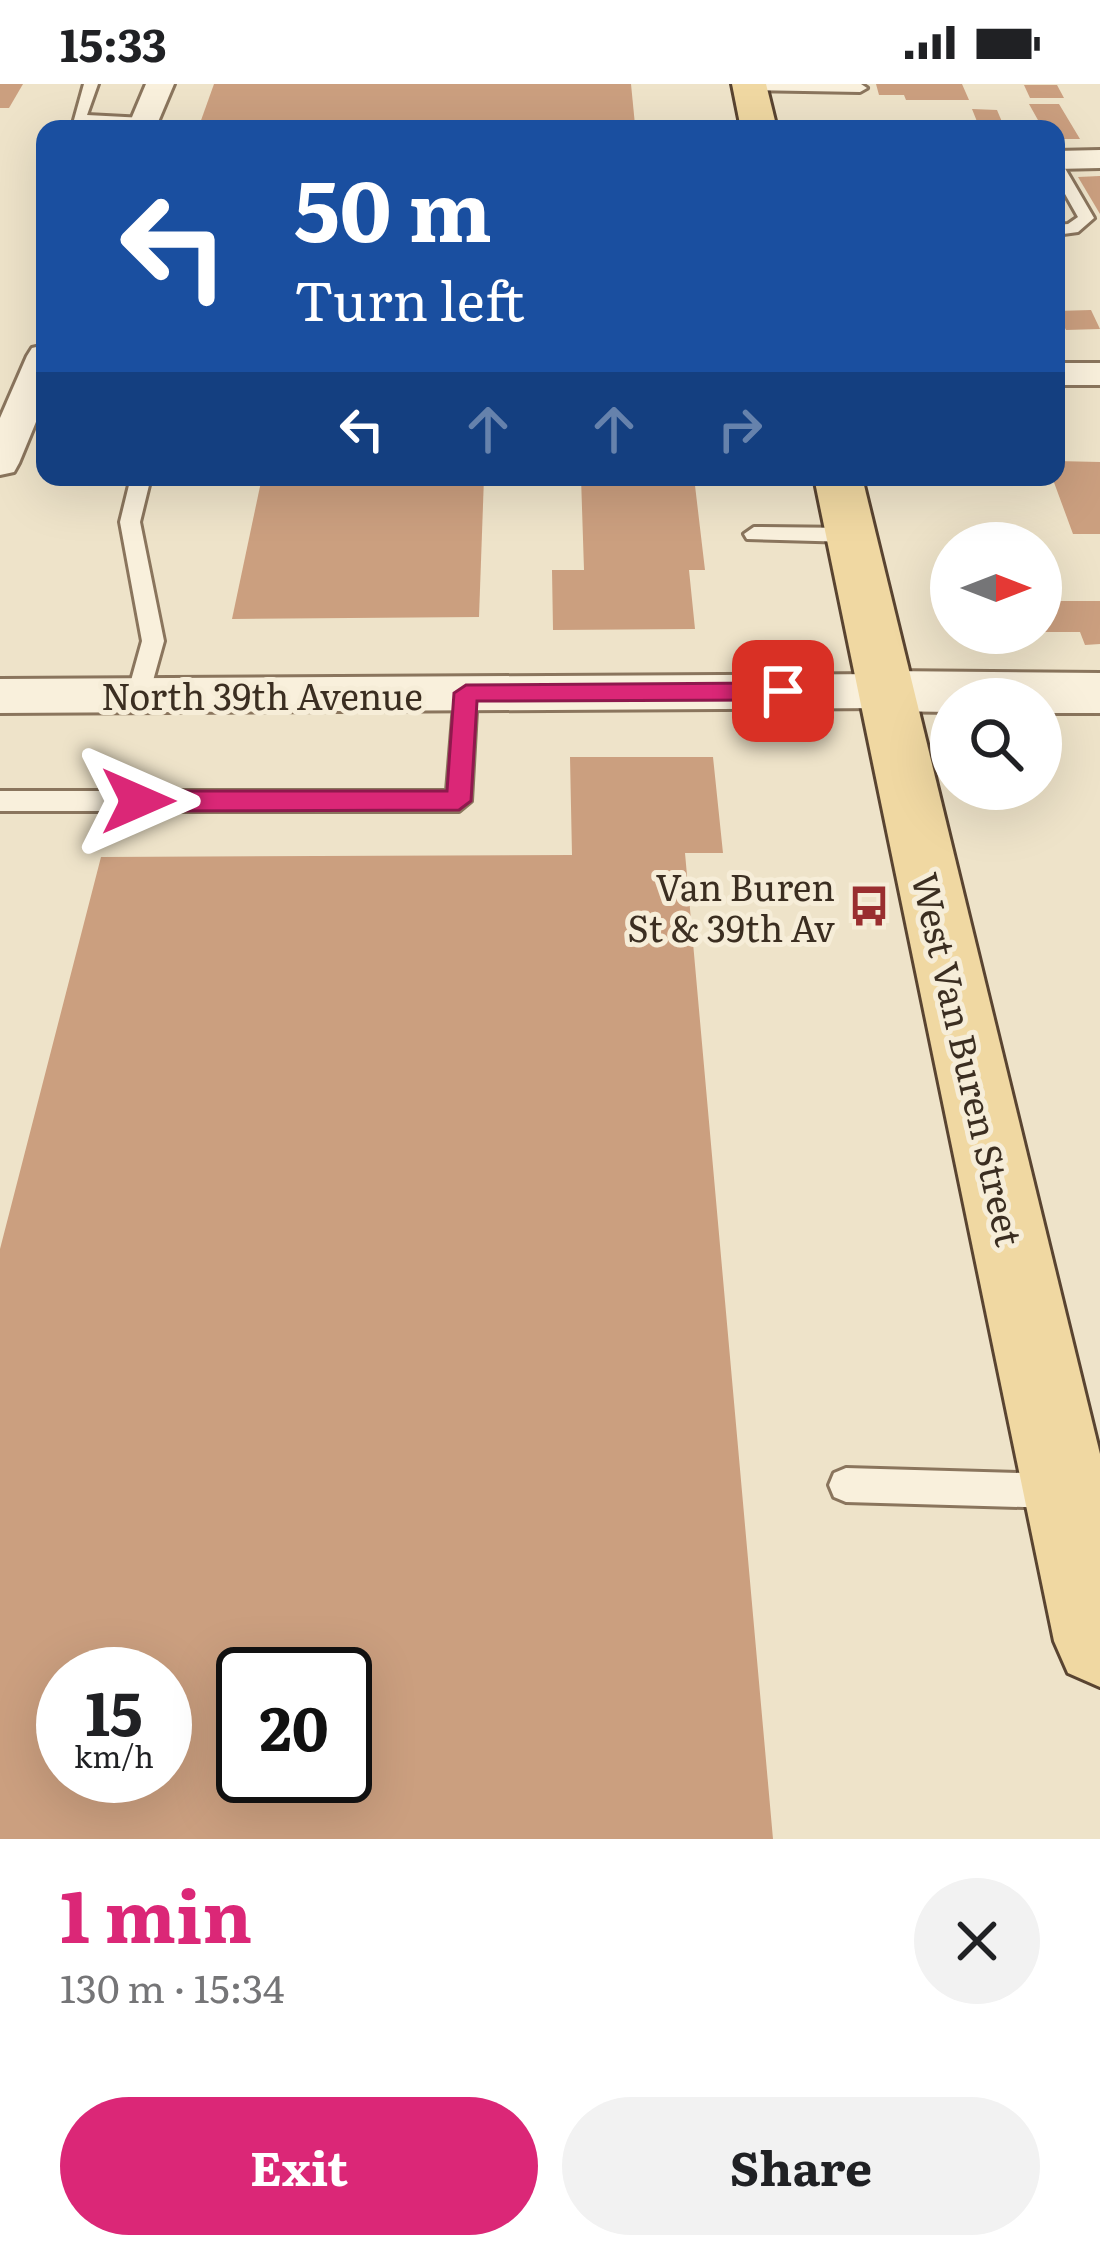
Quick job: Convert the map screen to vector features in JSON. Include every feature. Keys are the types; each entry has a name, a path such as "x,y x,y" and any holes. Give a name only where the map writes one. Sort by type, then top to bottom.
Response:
{"main road":[{"path":"749,85 757,120"},
{"name":"West Van Buren Street","path":"840,486 1100,1641"}],"street":[{"path":"144,120 160,84"},
{"path":"1065,161 1100,159"},
{"path":"1065,374 1100,374"},
{"path":"0,463 36,383"},
{"name":"North 39th Avenue","path":"0,696 1100,693"}],"lane":[{"path":"91,84 80,117 91,120"},
{"path":"749,85 860,88"},
{"path":"1065,179 1086,218 1065,229"},
{"path":"138,695 153,641 130,522 139,486"},
{"path":"754,534 851,535"},
{"path":"0,801 459,801 466,693"},
{"path":"846,1485 1066,1492"}],"building":[{"path":"0,84 23,84 9,108 0,108"},
{"path":"214,84 631,84 635,120 201,120"},
{"path":"876,84 962,84 969,100 906,100 904,95 879,95"},
{"path":"1024,85 1057,85 1064,98 1030,98"},
{"path":"1029,104 1059,104 1080,139 1065,139 1065,120 1038,120"},
{"path":"972,109 997,110 1001,120 976,120"},
{"path":"1100,176 1100,214 1078,177"},
{"path":"1091,310 1100,329 1066,330 1065,311"},
{"path":"1065,461 1100,462 1100,534 1073,534 1055,486 1065,486"},
{"path":"260,486 484,486 479,617 232,619"},
{"path":"581,486 695,486 705,570 689,570 695,629 553,630 552,570 584,570"},
{"path":"1062,601 1100,601 1100,644 1085,645 1080,632 1062,632"},
{"path":"570,757 713,757 723,853 685,853 773,1839 0,1839 0,1249 101,857 572,855"}],"place":[{"name":"Van Buren St & 39th Av","path":"869,906"}],"route":[{"path":"138,801 459,801 466,693 783,691"}]}
